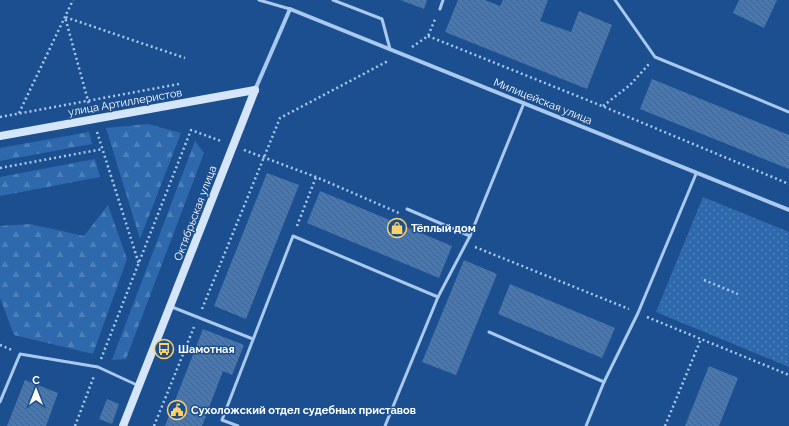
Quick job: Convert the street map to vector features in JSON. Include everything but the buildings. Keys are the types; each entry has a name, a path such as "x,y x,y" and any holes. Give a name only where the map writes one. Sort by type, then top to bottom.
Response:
{"street":[{"name":"Милицейская улица","path":"290,9 696,174 789,210"},
{"name":"Октябрьская улица","path":"123,426 255,90 290,9"},
{"name":"улица Артиллеристов","path":"0,136 255,90"}],"lane":[{"path":"259,0 290,9"},
{"path":"333,0 382,19 390,49"},
{"path":"440,9 443,0"},
{"path":"615,0 655,57 789,112"},
{"path":"385,426 438,297 470,236 524,103"},
{"path":"586,426 604,382 638,313 696,174"},
{"path":"407,209 470,236"},
{"path":"238,426 222,420 293,236 438,297"},
{"path":"170,306 254,339"},
{"path":"489,332 604,382"},
{"path":"0,402 20,354 98,367 139,386"}],"path":[{"path":"18,114 73,0"},
{"path":"154,426 280,118 401,54 428,36 440,9"},
{"path":"428,36 602,106 789,184"},
{"path":"602,106 630,85 655,57"},
{"path":"0,117 179,84"},
{"path":"75,426 140,264 191,130 264,159 316,177 404,216"},
{"path":"0,168 103,149"},
{"path":"293,236 316,177"},
{"path":"704,280 738,294"},
{"path":"665,426 701,339"}],"green space":[{"path":"148,124 181,133 140,239 106,128"},
{"path":"89,132 92,144 0,161 0,148"},
{"path":"195,141 204,153 126,359 112,360"},
{"path":"95,159 100,177 0,196 0,177"},
{"path":"703,197 789,232 789,367 656,312"},
{"path":"108,205 127,259 93,354 14,335 0,298 0,226 30,224 84,236"}],"place":[{"name":"Тёплый дом","path":"397,228"},
{"name":"Шамотная","path":"164,349"},
{"name":"Сухоложский отдел судебных приставов","path":"177,410"}]}
